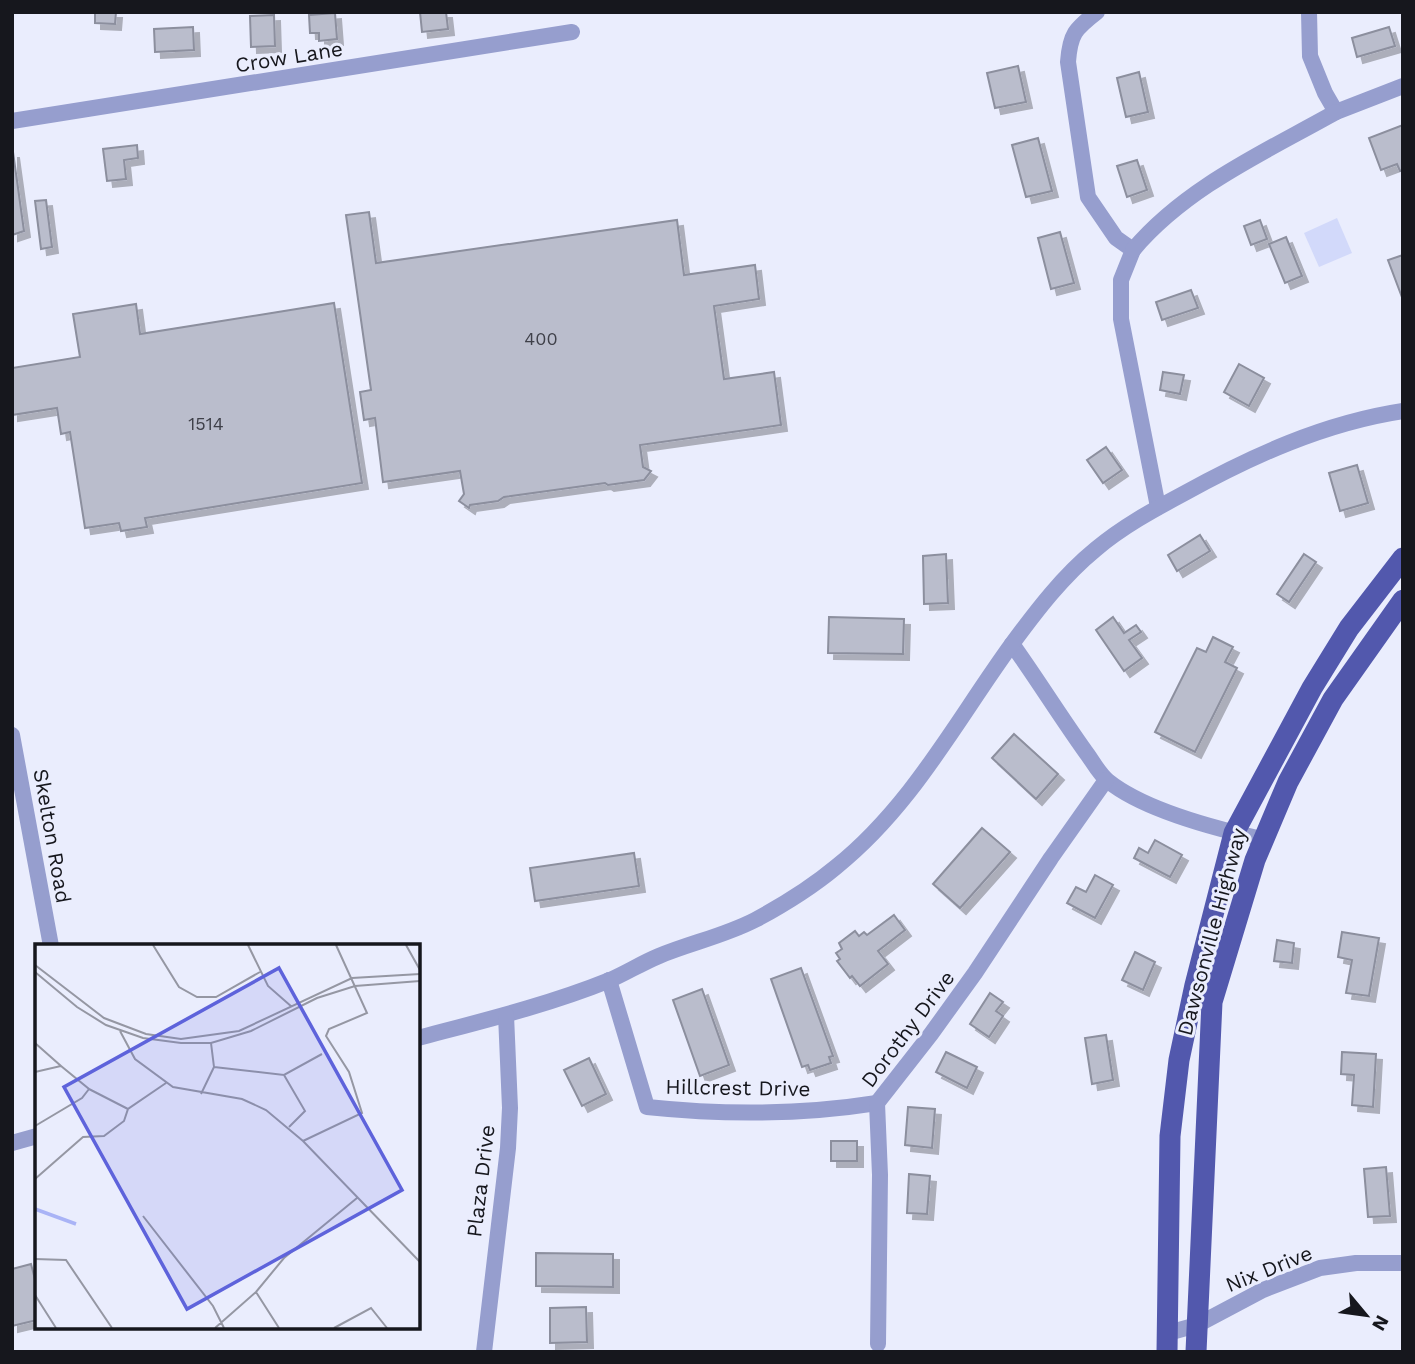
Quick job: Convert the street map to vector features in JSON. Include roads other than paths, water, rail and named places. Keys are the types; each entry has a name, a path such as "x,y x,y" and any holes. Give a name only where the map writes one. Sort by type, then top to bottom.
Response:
{"main road":[{"name":"Dawsonville Highway","path":"1167,1342 1170,1136 1179,1060 1195,985 1234,833 1324,668 1349,628 1403,558"},
{"name":"Dawsonville Highway","path":"1196,1352 1212,1002 1262,839 1289,782 1333,699 1403,600"}],"street":[{"path":"1097,12 1076,29 1069,45 1068,62 1088,197 1116,238 1133,250"},
{"path":"1309,12 1310,56 1336,112"},
{"name":"Crow Lane","path":"12,121 572,32"},
{"path":"1158,507 1121,319 1121,280 1133,250 1152,228 1191,195 1336,112 1403,86"},
{"path":"420,1037 506,1015 609,980 660,956 755,920 812,886 876,830 917,784 1012,644 1051,593 1095,549 1158,507 1233,467 1296,440 1360,418 1403,411"},
{"path":"1012,644 1052,706 1106,780 1135,798 1234,833 1262,839"},
{"name":"Skelton Road","path":"12,735 51,944"},
{"name":"Dorothy Drive","path":"878,1344 880,1175 877,1103 975,973 1106,780"},
{"name":"Hillcrest Drive","path":"609,980 647,1107 710,1112 788,1112 840,1109 877,1103"},
{"name":"Plaza Drive","path":"484,1352 508,1148 510,1095 506,1015"},
{"path":"12,1143 35,1137"},
{"name":"Nix Drive","path":"1167,1342 1263,1290 1320,1268 1356,1263 1403,1263"}]}
